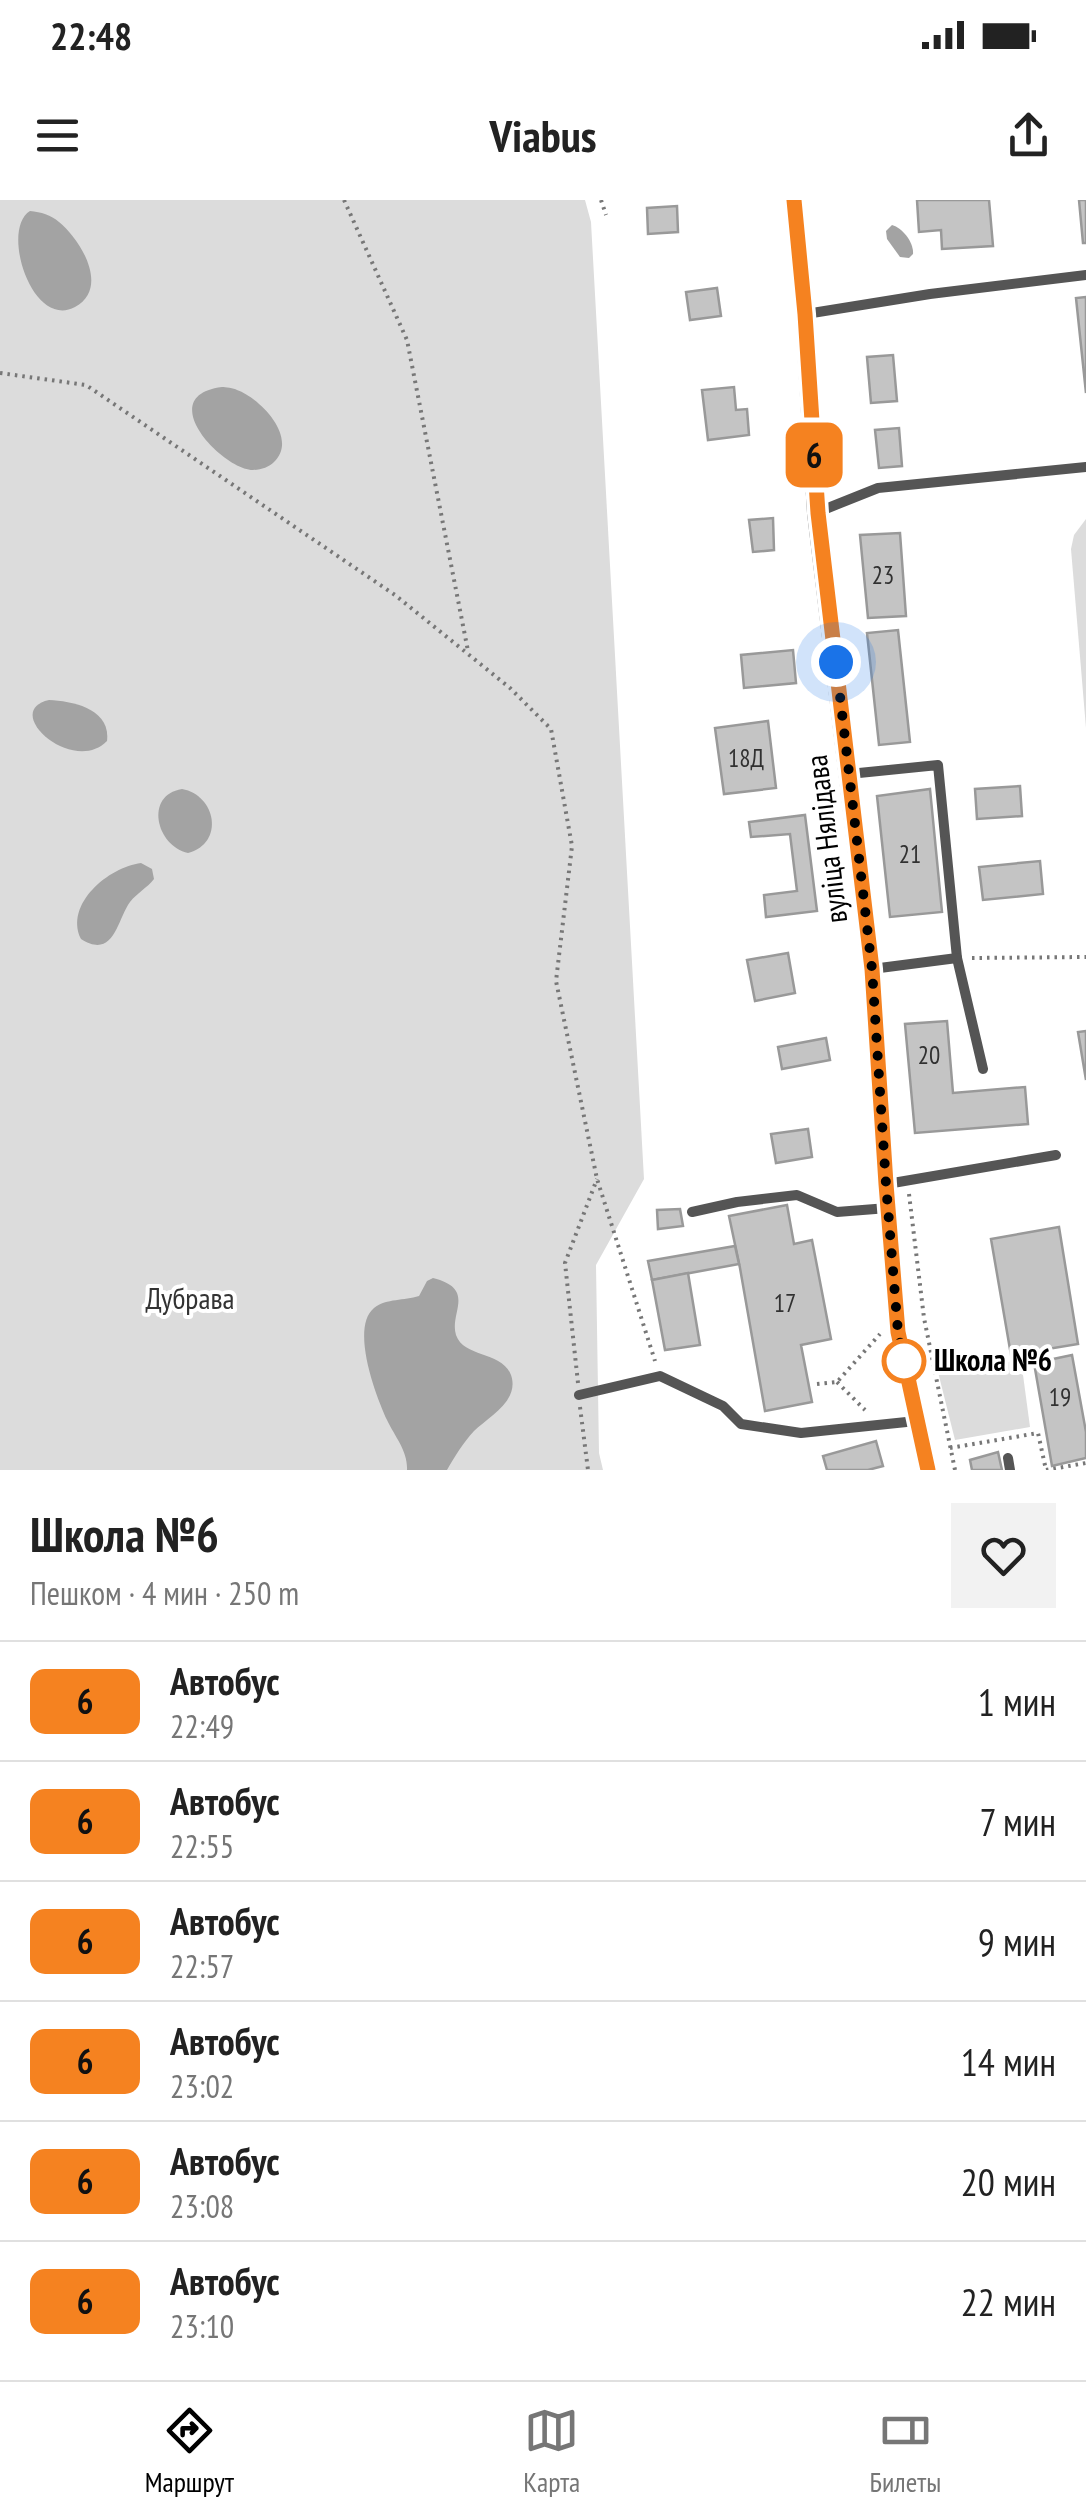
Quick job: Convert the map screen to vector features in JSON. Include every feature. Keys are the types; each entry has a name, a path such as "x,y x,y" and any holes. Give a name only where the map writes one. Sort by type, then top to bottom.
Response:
{"street":[{"name":"вуліца Нялідава","path":"794,200 818,513 896,1182 888,1208 898,1332 928,1470"}],"lane":[{"path":"805,314 1086,275"},
{"path":"818,513 878,488 1086,468"},
{"path":"849,774 938,765 957,958 983,1070"},
{"path":"872,969 957,958"},
{"path":"896,1182 1056,1156"},
{"path":"692,1212 797,1194 837,1212 888,1208"},
{"path":"579,1395 660,1376 723,1406 741,1424 801,1433 916,1421"}],"path":[{"path":"344,200 408,340 468,654"},
{"path":"602,200 606,215"},
{"path":"0,373 86,385 395,595 510,688 551,729 572,846 556,981 597,1179 660,1376"},
{"path":"957,958 1086,956"},
{"path":"588,1470 566,1263 597,1179"},
{"path":"896,1182 955,1470"},
{"path":"817,1384 836,1382 880,1334"},
{"path":"836,1382 880,1425"},
{"path":"1046,1470 1086,1463"}],"green space":[{"name":"Дубрава","path":"0,200 585,200 591,222 644,1179 596,1265 599,1453 603,1470 0,1470"},
{"path":"1086,519 1086,728 1071,549 1074,535"},
{"path":"1021,1360 1030,1427 955,1440 938,1372"}],"shaded area":[{"path":"30,211 56,220 83,252 91,277 90,288 75,307 59,310 46,304 25,274 18,237 22,221"},
{"path":"892,225 910,241 913,254 909,258 900,257 887,239 886,231"},
{"path":"222,387 246,394 274,420 282,442 281,452 270,465 256,470 240,467 200,432 193,417 193,404 202,393"},
{"path":"49,700 69,702 97,714 107,730 107,741 93,750 77,751 47,738 33,716 36,706"},
{"path":"182,789 202,800 212,820 207,840 188,853 168,841 159,821 162,801"},
{"path":"141,863 152,869 154,879 130,902 113,935 101,945 81,939 79,913 93,889 116,872"},
{"path":"433,1278 454,1288 458,1295 455,1327 460,1342 500,1362 513,1384 501,1408 470,1436 447,1470 407,1470 403,1450 372,1379 364,1331 374,1308 419,1296"}],"building":[{"path":"917,200 989,200 993,246 942,249 941,230 919,232"},
{"path":"1079,200 1086,200 1086,243 1083,243"},
{"path":"677,206 678,232 648,234 647,208"},
{"path":"717,288 721,316 690,320 686,292"},
{"path":"1086,297 1086,393 1076,298"},
{"path":"893,355 897,401 871,403 867,357"},
{"path":"734,387 736,410 747,409 749,435 708,440 702,390"},
{"path":"899,428 902,466 879,468 875,430"},
{"path":"773,518 774,550 753,552 749,520"},
{"path":"900,533 906,616 868,618 860,535"},
{"path":"898,630 910,742 879,745 867,633"},
{"path":"793,650 796,683 744,688 741,655"},
{"path":"768,721 776,788 724,794 715,728"},
{"path":"1020,786 1022,816 977,819 975,789"},
{"path":"930,789 942,912 890,917 877,796"},
{"path":"805,815 817,911 766,917 764,895 797,891 790,834 751,837 749,822"},
{"path":"1040,861 1043,894 983,900 979,867"},
{"path":"788,953 795,993 755,1001 747,960"},
{"path":"947,1021 953,1093 1025,1087 1028,1124 915,1133 905,1024"},
{"path":"1086,1031 1086,1080 1078,1032"},
{"path":"826,1038 830,1060 782,1069 778,1047"},
{"path":"808,1129 812,1157 776,1163 771,1134"},
{"path":"787,1205 794,1244 812,1240 831,1339 801,1345 812,1402 765,1411 729,1216"},
{"path":"680,1209 683,1226 658,1229 657,1210"},
{"path":"1059,1227 1078,1344 1011,1355 991,1239"},
{"path":"735,1246 739,1264 652,1280 648,1261"},
{"path":"688,1273 700,1345 665,1350 652,1280"},
{"path":"1072,1355 1086,1432 1086,1458 1052,1466 1034,1363"},
{"path":"876,1441 883,1466 827,1470 823,1456"},
{"path":"998,1452 1002,1470 972,1470 970,1460"}],"bus line":[{"name":"6","path":"794,200 818,513 872,969 898,1332 928,1470"}],"place":[{"name":"Школа №6","path":"904,1361"}],"route":[{"path":"836,662 872,969 898,1332 904,1361"}]}
